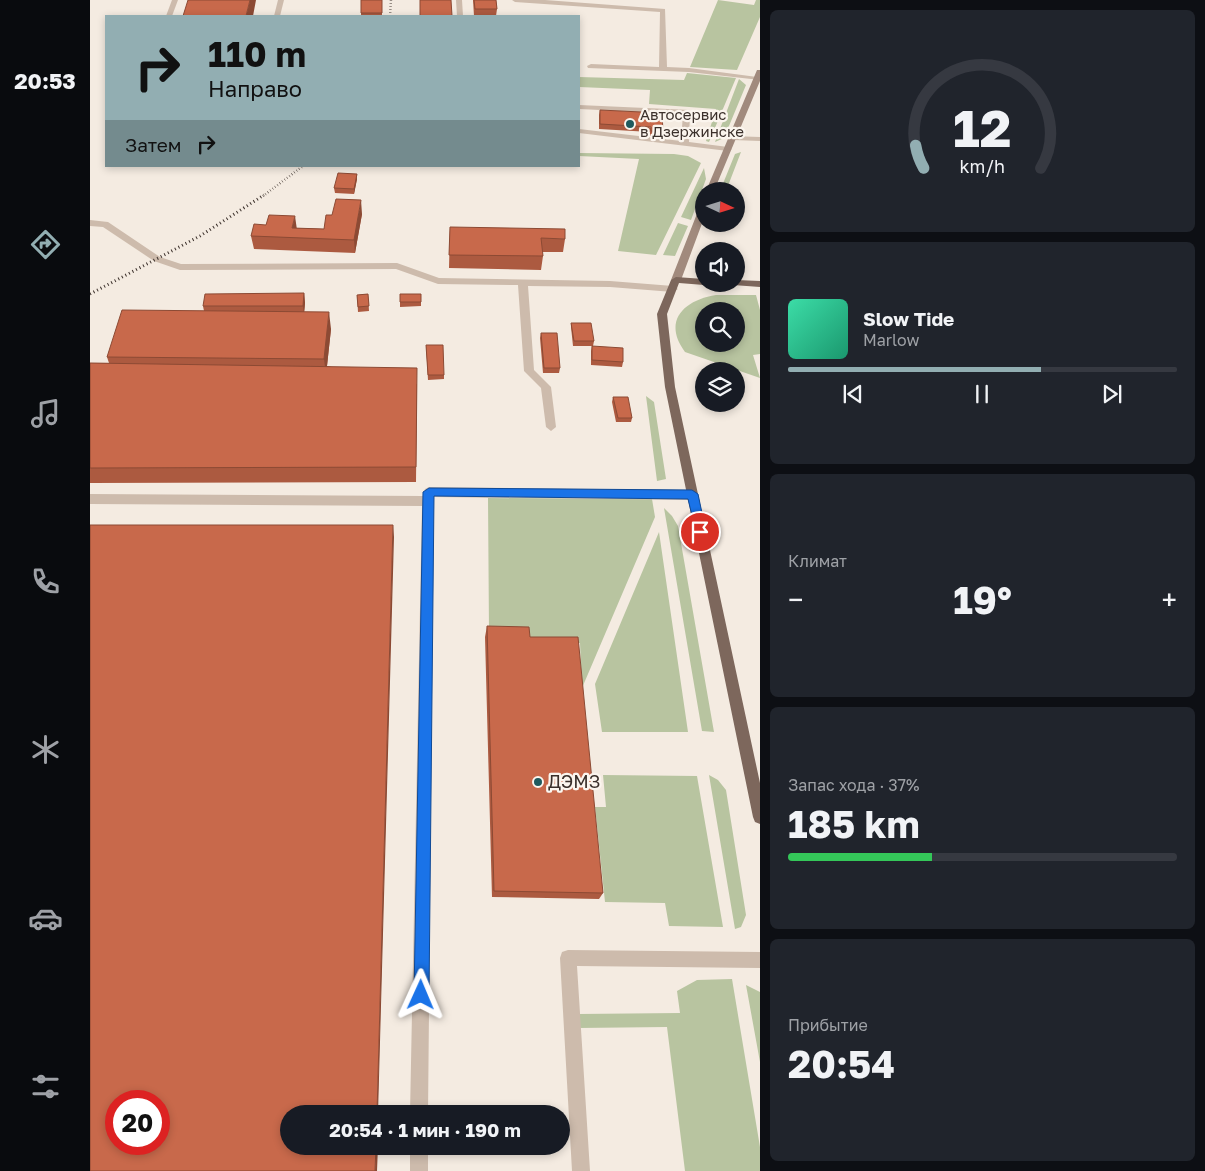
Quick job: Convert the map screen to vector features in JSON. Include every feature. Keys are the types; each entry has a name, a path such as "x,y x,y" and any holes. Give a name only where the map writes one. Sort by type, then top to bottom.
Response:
{"main road":[{"path":"714,182 759,75"},
{"path":"695,230 662,314 664,346 670,387 760,817"},
{"path":"675,284 695,283"},
{"path":"745,283 760,284"}],"street":[{"path":"169,15 176,0"},
{"path":"277,15 280,0"},
{"path":"459,0 460,15"},
{"path":"515,0 608,3 663,10 663,69"},
{"path":"591,66 759,75"},
{"path":"580,107 687,112 685,144"},
{"path":"580,131 728,149"},
{"path":"733,138 760,139"},
{"path":"90,223 105,224 157,259 180,267 398,266 438,281 675,284"},
{"path":"523,282 529,371 546,387 551,427"},
{"path":"420,1105 429,492 692,494"},
{"path":"90,499 428,501"},
{"path":"581,1171 568,958 760,960"},
{"path":"419,1155 419,1171"}],"green space":[{"path":"718,0 754,5 756,0 760,0 760,17 737,70 690,67"},
{"path":"687,73 736,78 709,142 706,141 716,109 649,104 650,90 580,87 580,77 684,80"},
{"path":"739,79 746,85 724,138 715,142"},
{"path":"741,152 729,182 724,182 735,154"},
{"path":"580,153 674,154 688,156 701,163 656,255 618,251 639,159 580,156"},
{"path":"704,168 705,182 697,182"},
{"path":"695,187 695,209 691,220 681,217"},
{"path":"678,223 688,226 675,256 663,255"},
{"path":"716,295 756,295 760,310 760,354 753,355 760,378 745,373 745,362 714,362 685,352 678,341 676,322 686,307 694,302"},
{"path":"646,396 654,402 666,479 657,481"},
{"path":"488,498 652,499 655,517 582,688 580,643 531,643 489,632"},
{"path":"664,508 678,526 714,732 702,731"},
{"path":"659,532 688,732 602,732 595,684"},
{"path":"603,775 697,776 723,927 669,926 665,903 605,902 595,807 606,807"},
{"path":"709,775 718,780 726,790 746,915 741,927 735,929"},
{"path":"732,979 760,1147 760,1171 685,1171 667,1027 578,1028 578,1014 680,1013 677,991 697,980"},
{"path":"746,985 760,992 760,1062"}],"building":[{"path":"188,0 250,0 246,15 183,15"},
{"path":"361,0 382,0 382,13 361,13"},
{"path":"420,0 451,0 452,15 420,15"},
{"path":"474,0 496,0 497,9 475,9"},
{"name":"Автосервис в Дзержинске","path":"600,110 662,113 663,132 651,131 651,127 600,124"},
{"path":"338,173 357,174 354,189 334,188"},
{"path":"336,199 361,200 354,240 251,236 254,224 266,225 269,215 295,216 292,228 324,229 326,215 332,215"},
{"path":"450,227 565,229 565,239 541,238 543,256 449,255"},
{"path":"304,293 303,306 203,306 205,294"},
{"path":"368,294 369,306 358,307 357,295"},
{"path":"400,294 421,294 421,302 400,302"},
{"path":"122,310 329,312 324,359 107,357"},
{"path":"571,323 591,323 594,341 574,341"},
{"path":"541,333 557,333 560,368 544,368"},
{"path":"426,345 443,345 444,375 428,375"},
{"path":"592,346 623,348 623,362 592,360"},
{"path":"90,363 417,368 416,467 90,468"},
{"path":"613,397 628,397 632,418 618,418"},
{"path":"90,525 393,525 377,1105 280,1105 280,1155 376,1155 375,1171 90,1171"},
{"name":"ДЭМЗ","path":"487,626 529,627 530,637 578,637 603,893 494,891"}],"railway":[{"path":"390,15 391,0"},
{"path":"263,196 302,167"},
{"path":"90,294 200,236 264,195"}],"place":[{"name":"Автосервис в Дзержинске","path":"630,124"},
{"name":"ДЭМЗ","path":"538,782"}],"route":[{"path":"421,995 429,492 692,494 700,532"}]}
